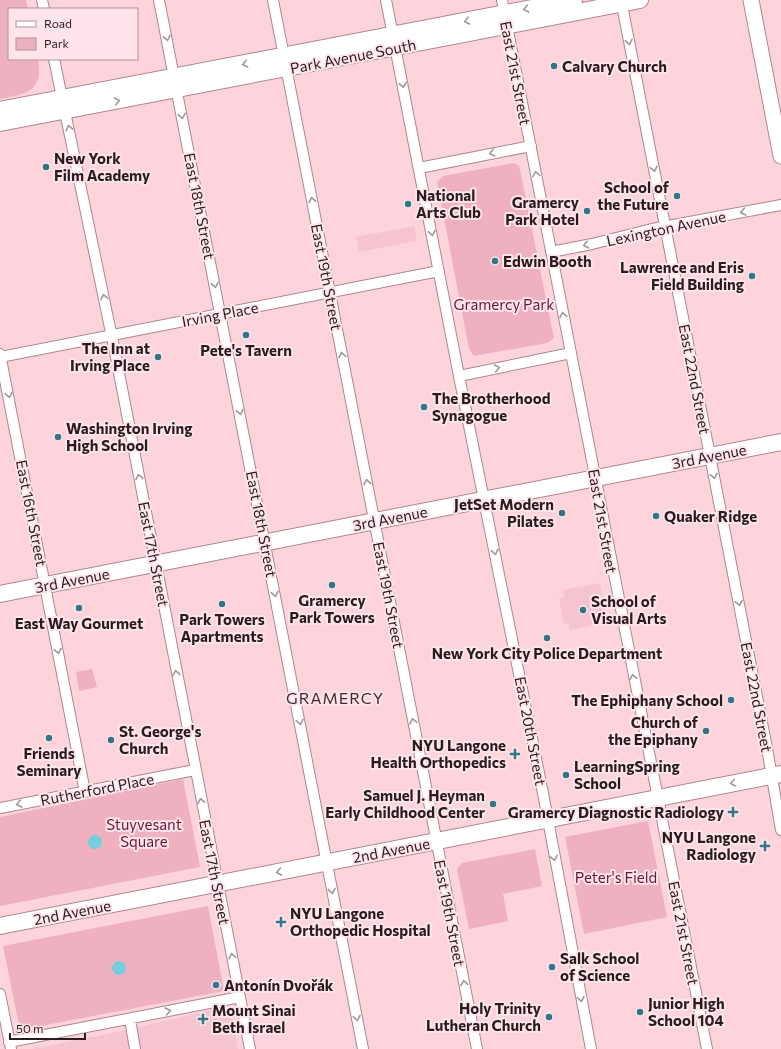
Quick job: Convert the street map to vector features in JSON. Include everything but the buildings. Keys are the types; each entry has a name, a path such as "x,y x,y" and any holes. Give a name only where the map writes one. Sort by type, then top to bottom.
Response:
{"main road":[{"name":"Park Avenue South","path":"64,105 394,41 505,13 574,0"},
{"name":"Park Avenue South","path":"505,13 640,0"},
{"path":"751,0 781,156"},
{"path":"0,110 64,105"},
{"path":"0,123 64,105"},
{"name":"3rd Avenue","path":"0,594 781,442"},
{"name":"2nd Avenue","path":"0,926 776,775"}],"street":[{"name":"East 18th Street","path":"159,0 363,1049"},
{"name":"East 19th Street","path":"272,0 477,1049"},
{"path":"386,0 419,168 531,146"},
{"name":"East 22nd Street","path":"621,2 767,748 776,775 781,830"},
{"name":"East 21st Street","path":"505,13 707,1049"},
{"name":"East 17th Street","path":"54,60 111,335 250,1049"},
{"name":"East 20th Street","path":"419,168 591,1049"},
{"name":"Lexington Avenue","path":"551,252 665,227 781,205"},
{"name":"Irving Place","path":"0,356 439,271"},
{"path":"459,376 571,353"},
{"name":"East 16th Street","path":"0,356 85,792"},
{"name":"Rutherford Place","path":"0,808 195,770"},
{"path":"0,994 10,1046 130,1019 240,997"},
{"path":"130,1019 135,1049"}],"shaded area":[{"path":"414,226 417,241 359,252 356,237"},
{"name":"School of Visual Arts","path":"600,583 607,622 570,630 569,623 564,624 559,598 564,597 563,590"},
{"name":"Mount Sinai Beth Israel","path":"230,1006 238,1049 32,1049 117,1032"}],"green space":[{"path":"0,0 26,0 28,8 8,8 8,60 38,60 38,78 31,89 25,93 0,99"},
{"name":"Gramercy Park","path":"514,163 519,166 520,170 554,338 547,343 474,356 469,349 437,182 443,176"},
{"path":"92,669 97,687 79,691 76,672"},
{"name":"Stuyvesant Square","path":"183,779 200,867 0,906 0,817"},
{"name":"Peter's Field","path":"648,821 667,917 584,934 565,837"},
{"path":"535,849 542,886 503,894 508,921 469,929 457,869 462,863"},
{"path":"208,906 224,991 20,1030 3,946"}],"water":[{"path":"95,835 100,837 102,842 100,847 95,849 90,847 88,842 90,837"},
{"path":"119,961 124,963 126,968 124,973 119,975 114,973 112,968 114,963"}],"place":[{"name":"Calvary Church","path":"554,66"},
{"name":"New York Film Academy","path":"46,167"},
{"name":"School of the Future","path":"677,196"},
{"name":"National Arts Club","path":"408,204"},
{"name":"Gramercy Park Hotel","path":"587,211"},
{"name":"Edwin Booth","path":"495,261"},
{"name":"Lawrence and Eris Field Building","path":"752,276"},
{"name":"Pete's Tavern","path":"246,335"},
{"name":"The Inn at Irving Place","path":"158,357"},
{"name":"The Brotherhood Synagogue","path":"424,407"},
{"name":"Washington Irving High School","path":"58,437"},
{"name":"JetSet Modern Pilates","path":"562,513"},
{"name":"Quaker Ridge","path":"656,516"},
{"name":"Gramercy Park Towers","path":"332,585"},
{"name":"Park Towers Apartments","path":"222,604"},
{"name":"East Way Gourmet","path":"79,608"},
{"name":"School of Visual Arts","path":"583,610"},
{"name":"New York City Police Department","path":"547,638"},
{"name":"The Ephiphany School","path":"731,700"},
{"name":"Church of the Epiphany","path":"706,731"},
{"name":"Friends Seminary","path":"49,738"},
{"name":"St. George's Church","path":"111,740"},
{"name":"NYU Langone Health Orthopedics","path":"515,754"},
{"name":"LearningSpring School","path":"566,775"},
{"name":"Samuel J. Heyman Early Childhood Center","path":"493,804"},
{"name":"Gramercy Diagnostic Radiology","path":"733,812"},
{"name":"NYU Langone Radiology","path":"765,846"},
{"name":"NYU Langone Orthopedic Hospital","path":"281,922"},
{"name":"Salk School of Science","path":"552,967"},
{"name":"Antonín Dvořák","path":"216,985"},
{"name":"Junior High School 104","path":"640,1012"},
{"name":"Holy Trinity Lutheran Church","path":"549,1017"},
{"name":"Mount Sinai Beth Israel","path":"203,1019"}],"district":[{"name":"GRAMERCY","path":"335,697"}]}
